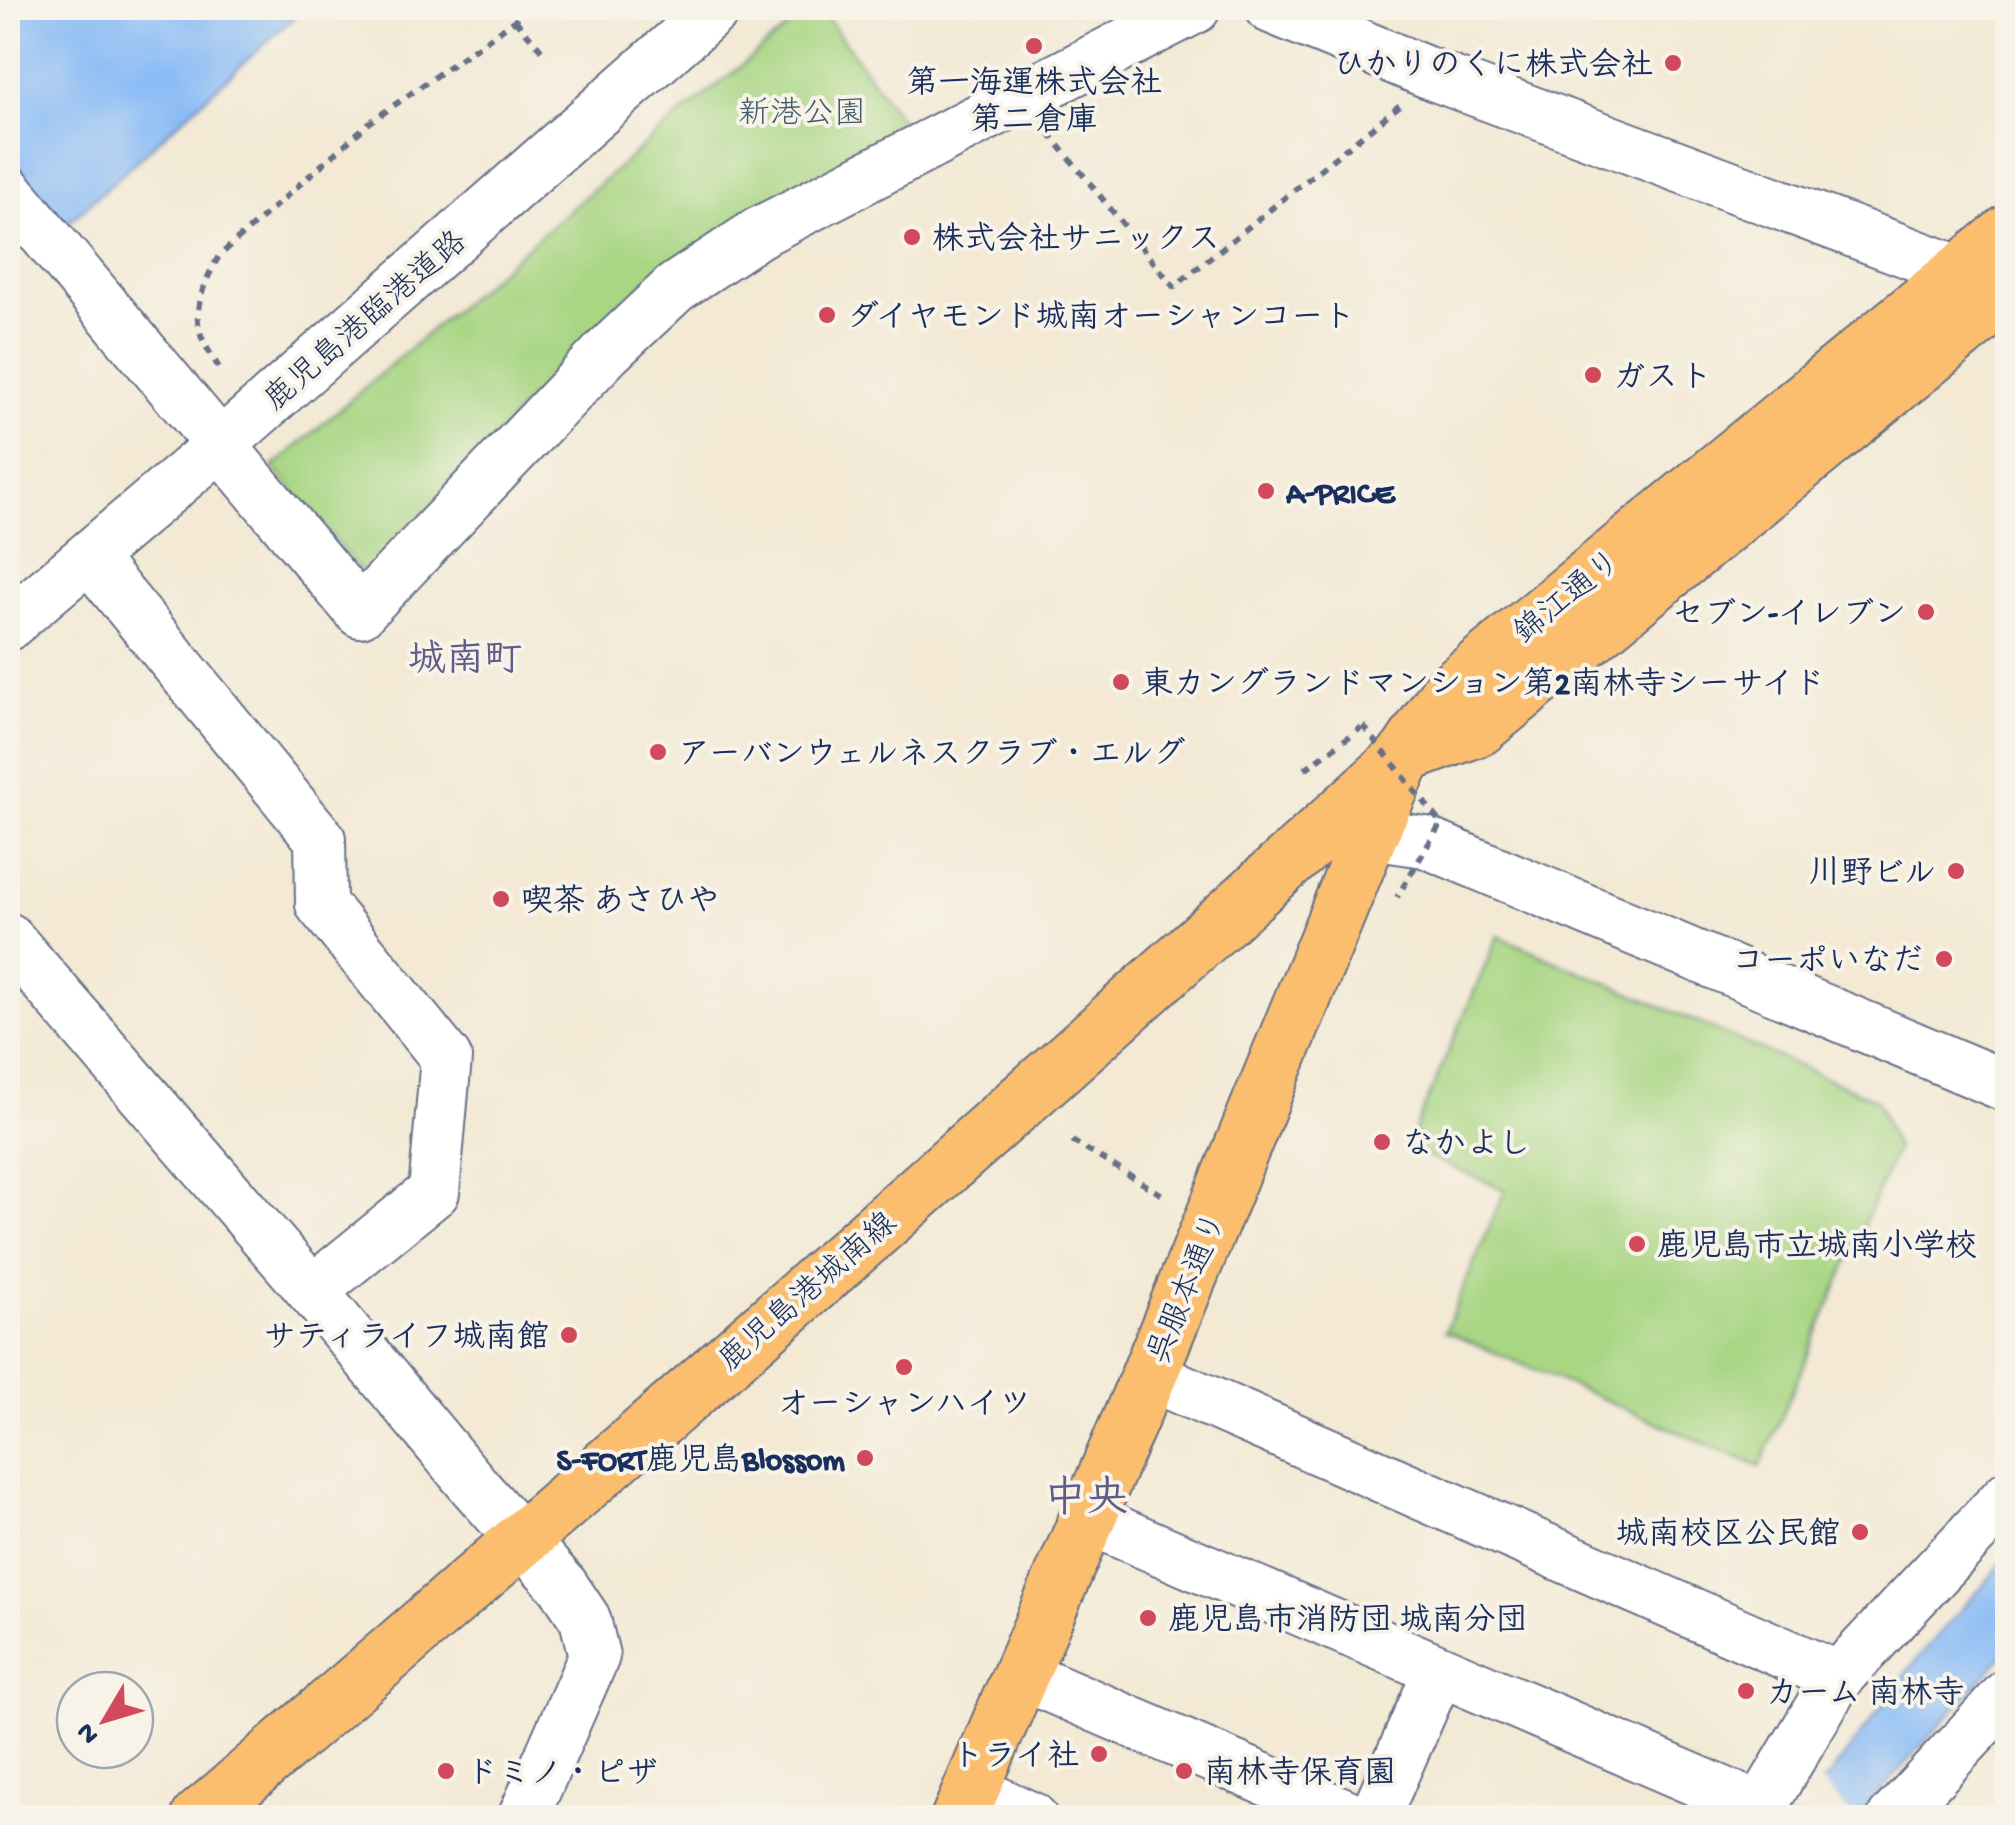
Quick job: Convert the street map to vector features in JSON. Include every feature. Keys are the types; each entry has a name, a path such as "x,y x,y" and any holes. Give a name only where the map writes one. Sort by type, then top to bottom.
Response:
{"main road":[{"name":"錦江通り","path":"1384,741 1984,282 2008,233"},
{"name":"呉服本通り","path":"965,1804 1149,1375 1370,834 1384,741"},
{"name":"鹿児島港城南線","path":"199,1818 1207,936 1384,741"}],"street":[{"name":"鹿児島港臨港道路","path":"8,625 219,446 716,8"},
{"path":"15,217 219,446 360,612 607,352 675,288 758,233 1195,8"},
{"path":"1271,8 1436,76 1984,282"},
{"path":"89,556 320,838 322,904 446,1058 434,1192 312,1291"},
{"path":"1370,834 1424,842 2008,1086"},
{"path":"8,938 312,1291 520,1541 564,1586 585,1619 594,1656 538,1813"},
{"path":"1149,1375 1838,1677"},
{"path":"1086,1518 1439,1671 1733,1809 1838,1677 2008,1496"},
{"path":"1374,1818 1439,1671"},
{"path":"1020,1674 1354,1818"},
{"path":"1893,1818 2008,1694"},
{"path":"965,1804 1032,1818"}],"path":[{"path":"219,368 199,332 198,312 208,274 219,256 369,123 515,20 522,8"},
{"path":"515,20 546,54"},
{"path":"1044,127 1174,287 1436,76"},
{"path":"1306,769 1384,741 1441,823 1397,896"},
{"path":"1072,1141 1164,1196"}],"green space":[{"name":"新港公園","path":"812,8 820,8 915,139 717,236 590,332 373,571 362,572 273,467 655,136"},
{"path":"1498,936 1877,1100 1896,1149 1760,1467 1445,1331 1505,1190 1407,1148"}],"water":[{"path":"8,8 304,8 65,226 8,155"},
{"path":"2007,1558 2007,1651 1859,1815 1768,1818 1829,1777 1916,1660"}],"pier":[{"path":"1818,1778 1853,1818 1763,1817 1766,1813"}],"place":[{"name":"第一海運株式会社 第二倉庫","path":"1034,46"},
{"name":"ひかりのくに株式会社","path":"1673,63"},
{"name":"株式会社サニックス","path":"912,237"},
{"name":"ダイヤモンド城南オーシャンコート","path":"827,315"},
{"name":"ガスト","path":"1593,375"},
{"name":"A-PRICE","path":"1266,491"},
{"name":"セブン-イレブン","path":"1926,612"},
{"name":"東カングランドマンション第2南林寺シーサイド","path":"1121,682"},
{"name":"アーバンウェルネスクラブ・エルグ","path":"658,752"},
{"name":"川野ビル","path":"1956,871"},
{"name":"喫茶 あさひや","path":"501,899"},
{"name":"コーポいなだ","path":"1944,959"},
{"name":"なかよし","path":"1382,1142"},
{"name":"鹿児島市立城南小学校","path":"1637,1244"},
{"name":"サティライフ城南館","path":"569,1335"},
{"name":"オーシャンハイツ","path":"904,1367"},
{"name":"S-FORT鹿児島Blossom","path":"865,1458"},
{"name":"城南校区公民館","path":"1860,1532"},
{"name":"鹿児島市消防団 城南分団","path":"1148,1618"},
{"name":"カーム 南林寺","path":"1746,1691"},
{"name":"トライ社","path":"1099,1754"},
{"name":"ドミノ・ピザ","path":"446,1771"},
{"name":"南林寺保育園","path":"1184,1771"}],"district":[{"name":"城南町","path":"465,657"},
{"name":"中央","path":"1086,1495"}]}
